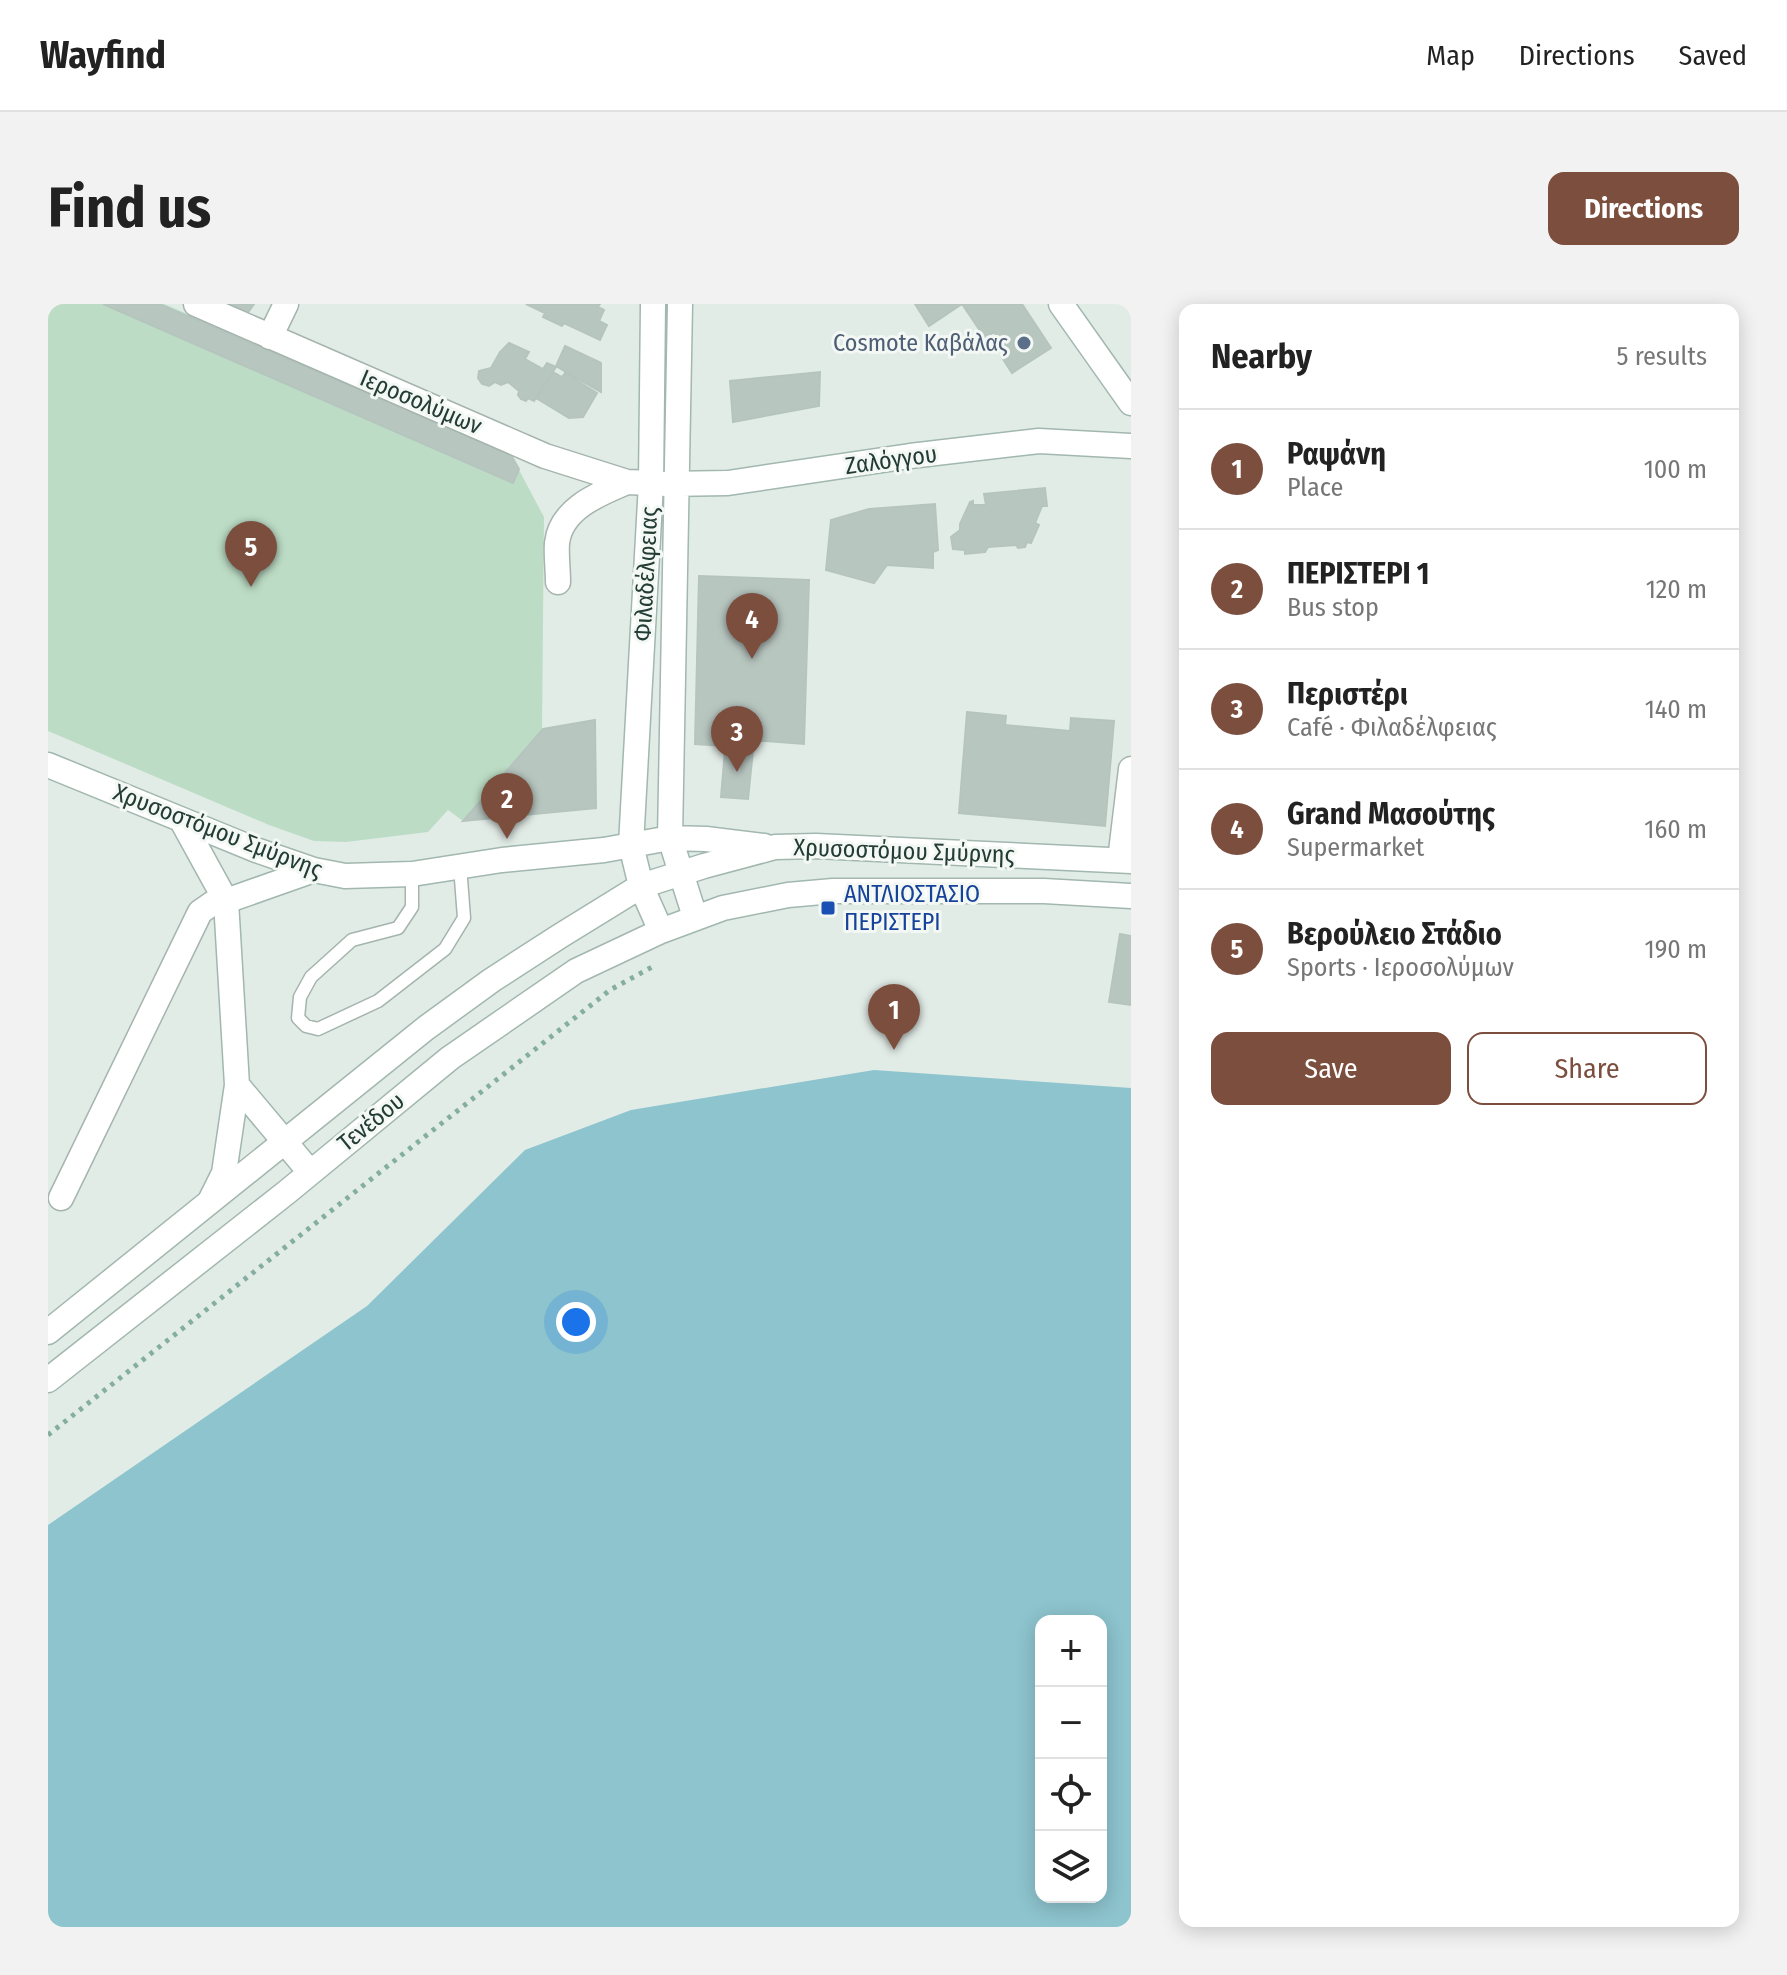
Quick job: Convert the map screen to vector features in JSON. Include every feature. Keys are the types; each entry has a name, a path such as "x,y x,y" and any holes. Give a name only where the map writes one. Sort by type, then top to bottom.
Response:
{"street":[{"name":"Ιεροσολύμων","path":"196,304 545,456 639,482"},
{"path":"270,337 286,304"},
{"name":"Φιλαδέλφειας","path":"653,304 639,482 631,845 641,886 661,931"},
{"name":"Φιλαδέλφειας","path":"680,304 670,838 695,917"},
{"path":"1061,304 1131,403"},
{"name":"Ζαλόγγου","path":"639,482 678,485 728,483 1039,441 1131,446"},
{"path":"558,582 557,542 569,515 591,498 639,482"},
{"name":"Χρυσοστόμου Σμύρνης","path":"48,765 182,821 314,870 345,876 412,874 670,838 775,847 1126,860"},
{"path":"1126,860 1131,769"},
{"path":"182,821 226,901 237,1085 224,1173 208,1205"},
{"name":"Χρυσοστόμου Σμύρνης","path":"680,873 775,847"},
{"path":"61,1198 200,912 213,903 314,870"},
{"name":"Τενέδου","path":"48,1332 492,980 641,886 680,873"},
{"name":"Χρυσοστόμου Σμύρνης","path":"723,908 788,895 833,891 1044,891 1131,896"},
{"name":"Τενέδου","path":"48,1380 450,1058 509,1015 576,971 661,931 723,908"},
{"path":"237,1085 310,1172"}],"lane":[{"path":"412,874 412,907 398,928 352,940 311,977 300,997 298,1018 306,1026 318,1029 378,1001 445,949 464,918 460,866"}],"path":[{"path":"48,1435 610,990 655,965"}],"green space":[{"path":"48,304 164,304 510,453 544,517 542,729 463,821 448,810 428,832 346,842 314,841 269,825 48,731"}],"water":[{"path":"874,1070 1131,1088 1131,1927 48,1927 48,1525 367,1306 525,1150 631,1110"}],"building":[{"path":"103,304 159,304 511,455 519,469 513,483"},
{"path":"224,304 254,304 247,314"},
{"path":"526,304 600,304 598,307 604,310 599,321 607,325 600,340 543,317 545,313"},
{"path":"915,304 962,304 929,326"},
{"name":"Cosmote Καβάλας","path":"962,304 1022,304 1051,348 1012,373 1001,356 1007,351 994,332 985,338"},
{"path":"509,343 529,352 525,359 543,369 547,363 556,367 534,401 521,399 519,391 508,382 501,385 495,382 489,386 482,384 478,378 479,371 491,368"},
{"path":"565,346 601,363 601,392 556,366"},
{"path":"553,372 562,377 565,373 597,393 583,417 569,418 536,398"},
{"path":"820,372 819,406 733,422 730,381"},
{"path":"1045,488 1047,506 1042,506 1035,523 1039,525 1031,543 1027,542 1025,547 988,547 985,552 965,554 965,550 953,549 951,537 960,530 970,502 986,505 984,494"},
{"path":"935,504 938,550 933,552 933,568 887,565 874,583 826,570 831,520 869,509"},
{"path":"699,576 809,580 804,744 726,738 725,746 695,744"},
{"path":"967,712 1006,716 1005,725 1070,731 1071,718 1114,721 1105,826 959,813"},
{"path":"595,720 596,808 463,821 543,729"},
{"path":"726,738 754,741 748,799 721,797"},
{"path":"1120,934 1131,936 1131,1005 1109,1002"}],"place":[{"name":"Cosmote Καβάλας","path":"1024,343"},
{"name":"Βερούλειο Στάδιο","path":"251,587"},
{"name":"Grand Μασούτης","path":"752,659"},
{"name":"Περιστέρι","path":"737,772"},
{"name":"ΠΕΡΙΣΤΕΡΙ 1","path":"507,839"},
{"name":"ΑΝΤΛΙΟΣΤΑΣΙΟ ΠΕΡΙΣΤΕΡΙ","path":"828,908"},
{"name":"Ραψάνη","path":"894,1050"}]}
